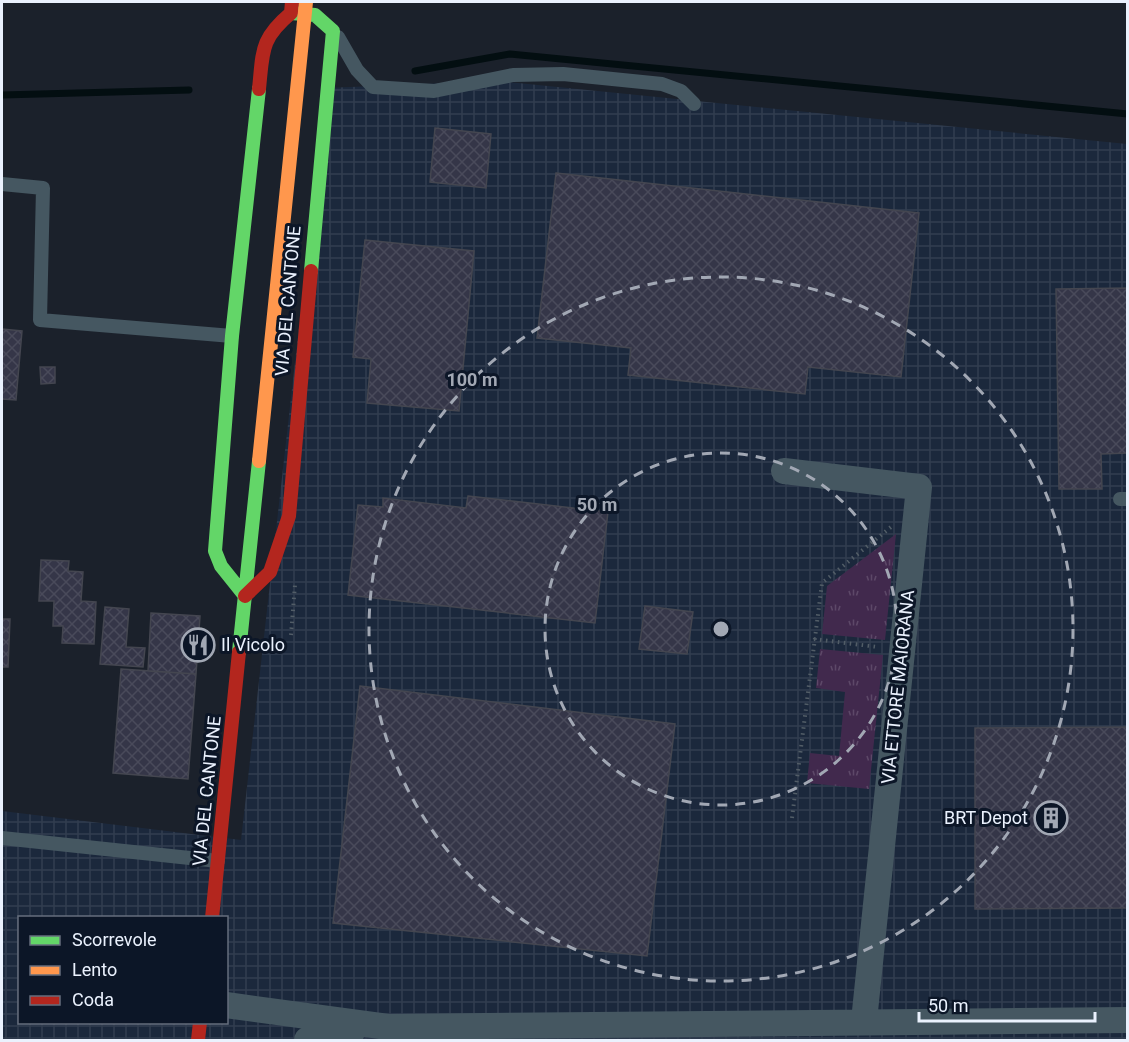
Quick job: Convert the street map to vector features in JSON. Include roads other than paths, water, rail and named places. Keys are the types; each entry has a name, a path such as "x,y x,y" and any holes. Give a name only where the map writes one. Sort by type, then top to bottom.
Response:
{"street":[{"name":"VIA DEL CANTONE","path":"212,916 306,2"},
{"path":"245,596 221,566 215,551 232,336 264,45 273,28 292,7 315,15 333,31"},
{"name":"VIA DEL CANTONE","path":"245,596 270,572 289,516 333,31"},
{"name":"VIA ETTORE MAIORANA","path":"784,471 919,487 864,1021"},
{"path":"228,1005 388,1027 1128,1020"},
{"path":"198,1041 200,1024"},
{"path":"308,1041 388,1027"}],"lane":[{"path":"333,31 357,70 372,87 434,91 513,75 563,74 662,84 681,91 694,104"},
{"path":"2,184 44,188 40,320 232,336"},
{"path":"2,838 218,861"}],"waterway":[{"path":"415,71 510,54 1128,114"},
{"path":"2,95 189,90"}],"place":[{"name":"Il Vicolo","path":"198,645"},
{"name":"BRT Depot","path":"1051,818"}]}
